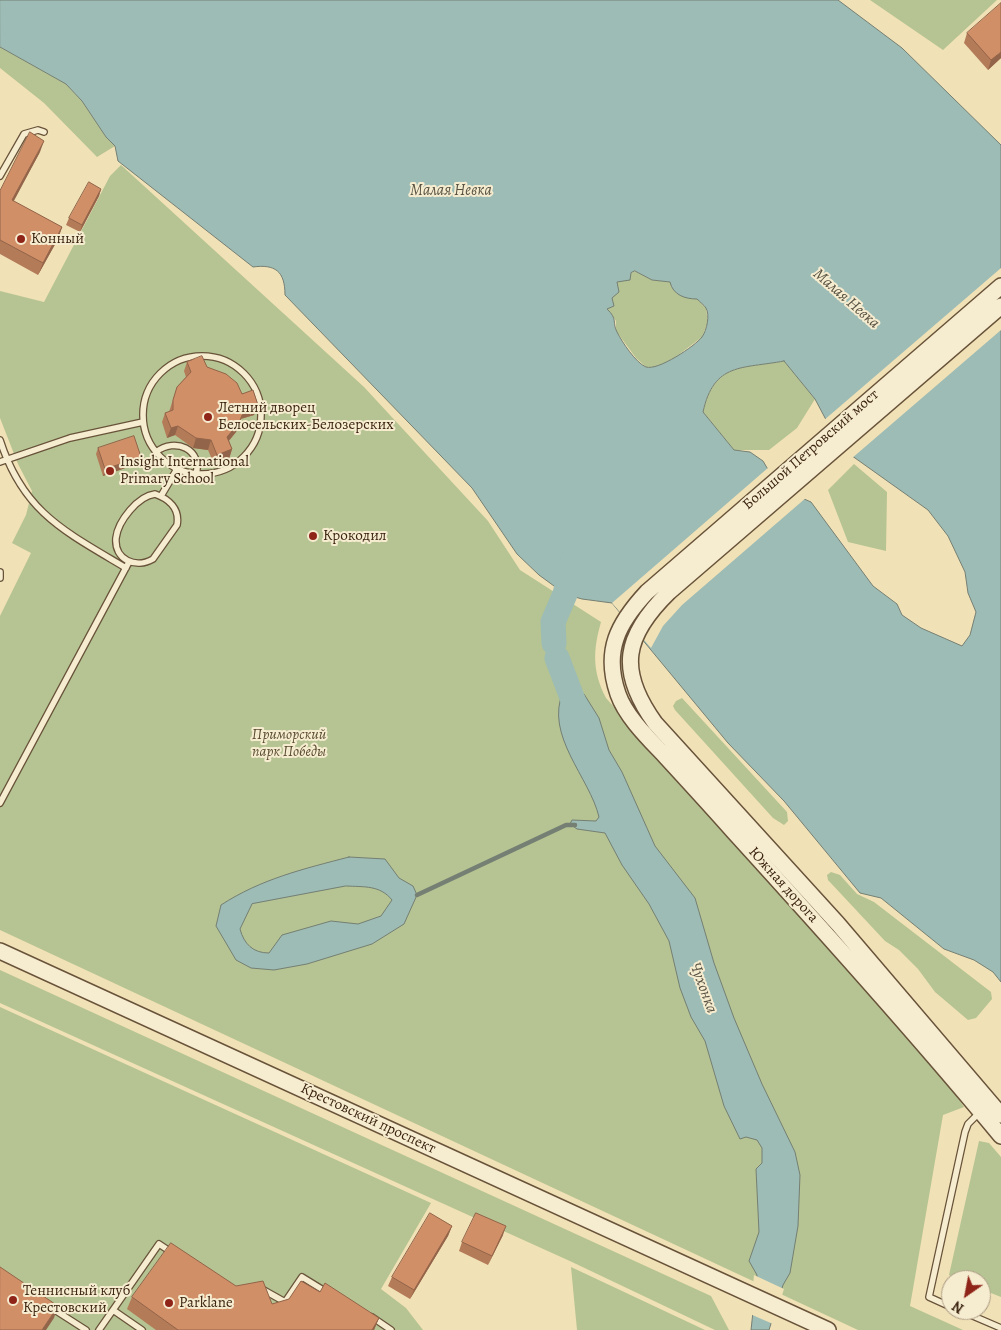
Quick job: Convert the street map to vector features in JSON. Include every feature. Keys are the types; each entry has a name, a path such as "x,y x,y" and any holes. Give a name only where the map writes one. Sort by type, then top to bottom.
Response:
{"street":[{"name":"Большой Петровский мост","path":"625,617 659,581 1001,286"},
{"name":"Большой Петровский мост","path":"636,631 669,592 1001,306"},
{"name":"Южная дорога","path":"625,617 616,637 612,662 613,678 619,697 630,714 827,933 991,1110"},
{"name":"Южная дорога","path":"636,631 632,644 631,673 634,689 642,705 655,723 838,924 991,1110 1001,1136"},
{"name":"Крестовский проспект","path":"0,951 828,1330"}],"lane":[{"path":"0,176 24,134 38,130 44,132"},
{"path":"202,355 222,358 239,368 253,382 261,400 262,419 258,438 248,455 233,467 215,474 196,475 177,470 156,452 148,442 143,422 144,402 151,384 165,368 182,359 202,355"},
{"path":"3,461 70,438 143,422"},
{"path":"0,440 3,461 22,491 36,507 56,525 126,568"},
{"path":"156,452 169,445 177,445 195,455 198,461 196,475"},
{"path":"162,496 177,470"},
{"path":"155,494 162,496 168,500 177,512 177,525 153,559 141,564 129,562 118,552 117,534 134,505 142,497 155,494"},
{"path":"0,803 129,562"},
{"path":"0,572 0,578"},
{"path":"941,1302 929,1297 965,1132 968,1124 991,1110"},
{"path":"99,1330 159,1244 177,1255"},
{"path":"252,1290 261,1288 285,1302 302,1276 328,1293 337,1292"},
{"path":"45,1304 86,1330"},
{"path":"113,1310 142,1330"},
{"path":"368,1314 391,1330"},
{"path":"982,1320 1001,1328"}],"green space":[{"path":"870,0 997,0 943,50"},
{"path":"0,47 66,84 82,101 106,137 115,146 97,157 44,103 0,68"},
{"name":"Приморский парк Победы","path":"121,165 364,387 488,521 520,570 601,622 596,642 595,660 598,679 606,698 951,1087 964,1107 943,1115 910,1306 963,1330 858,1330 0,930 0,616 31,553 12,543 26,515 32,491 18,464 0,418 0,291 44,302 110,176"},
{"path":"635,271 652,280 670,282 697,299 706,308 708,322 702,337 673,359 654,368 646,367 636,358 616,331 616,321 607,309 617,282"},
{"path":"784,361 815,399 797,428 769,450 734,450 703,412 708,396 715,384 732,371 743,367"},
{"path":"854,464 887,492 886,551 848,542 828,490"},
{"path":"682,698 787,812 788,821 784,825 773,818 675,710 673,706 676,701"},
{"path":"831,872 840,875 857,894 874,902 991,992 992,999 976,1018 968,1020 935,992 918,969 899,950 885,941 828,880 827,875"},
{"path":"0,970 711,1296 729,1330 715,1330 572,1262 0,1003"},
{"path":"0,1007 431,1203 381,1289 406,1308 423,1330 0,1330"},
{"path":"979,1141 989,1143 1001,1157 1001,1297 991,1293 991,1270 950,1270"},
{"path":"571,1267 705,1330 577,1330"}],"water":[{"name":"Малая Невка","path":"0,0 838,0 902,48 1001,145 1001,982 993,972 974,960 944,949 881,898 860,893 784,801 728,743 612,603 582,599 565,594 539,575 517,554 472,488 285,295 283,280 277,271 273,268 261,266 253,267 118,161 115,146 106,137 82,101 66,84 0,47","holes":["635,271 652,280 670,282 677,293 684,297 697,299 707,311 707,327 702,337 676,357 652,367 642,365 630,352 617,332 614,318 607,309 614,306 612,298 619,292 617,282 630,280 631,273","784,361 815,399 841,448 928,510 948,536 965,572 968,593 976,612 970,635 962,646 921,628 902,615 897,604 873,586 811,502 779,488 763,461 750,452 734,450 703,412 714,384 722,376 743,367"]},
{"path":"569,690 584,694 599,718 609,750 622,772 655,846 695,898 714,963 734,1018 762,1084 795,1152 800,1175 798,1226 790,1273 783,1285 769,1330 751,1330 757,1275 749,1261 759,1232 756,1169 762,1163 762,1148 757,1140 746,1137 740,1139 724,1106 705,1041 691,1017 680,988 669,941 649,904 622,865 605,833 577,829 570,824 572,820 596,821 599,817 587,787 570,756 559,724 559,708 563,692"},
{"path":"349,857 385,859 399,878 413,886 417,895 404,924 372,944 307,964 274,970 251,968 236,960 216,926 221,905 251,888 267,882","holes":["346,886 377,889 392,900 381,916 358,924 331,921 282,935 269,953 263,953 250,947 244,939 240,929 252,904"]}],"pier":[{"path":"1001,268 1001,330 851,459 839,450 823,421"},
{"path":"769,467 780,486 807,497 682,605 663,626 651,648 612,603"},
{"path":"754,1275 784,1289 773,1324 750,1314"}],"building":[{"path":"1001,3 1001,52 991,60 967,33"},
{"path":"30,132 44,141 12,200 62,227 43,263 0,240 0,191"},
{"path":"89,182 101,189 82,225 69,218"},
{"name":"Летний дворец Белосельских-Белозерских","path":"202,356 207,367 226,374 237,383 242,394 253,390 258,405 244,410 239,423 227,437 232,449 217,455 211,440 196,438 178,426 171,428 165,413 173,410 173,400 177,387 191,372 187,362"},
{"path":"134,436 141,457 105,469 98,448"},
{"path":"430,1213 452,1226 414,1290 392,1277"},
{"path":"476,1213 506,1226 492,1256 462,1242"},
{"path":"171,1243 236,1286 263,1281 272,1304 289,1299 301,1281 320,1292 325,1283 379,1318 372,1330 178,1330 132,1297"},
{"name":"Теннисный клуб Крестовский","path":"0,1267 58,1306 42,1330 0,1330"}],"waterway":[{"name":"Чухонка","path":"554,643 553,622 565,594 573,561"},
{"name":"Чухонка","path":"557,658 581,721"},
{"path":"417,895 566,825 575,825"}],"place":[{"name":"Конный","path":"21,239"},
{"name":"Летний дворец Белосельских-Белозерских","path":"208,417"},
{"name":"Insight International Primary School","path":"110,471"},
{"name":"Крокодил","path":"313,536"},
{"name":"Теннисный клуб Крестовский","path":"13,1300"},
{"name":"Parklane","path":"169,1303"}]}
